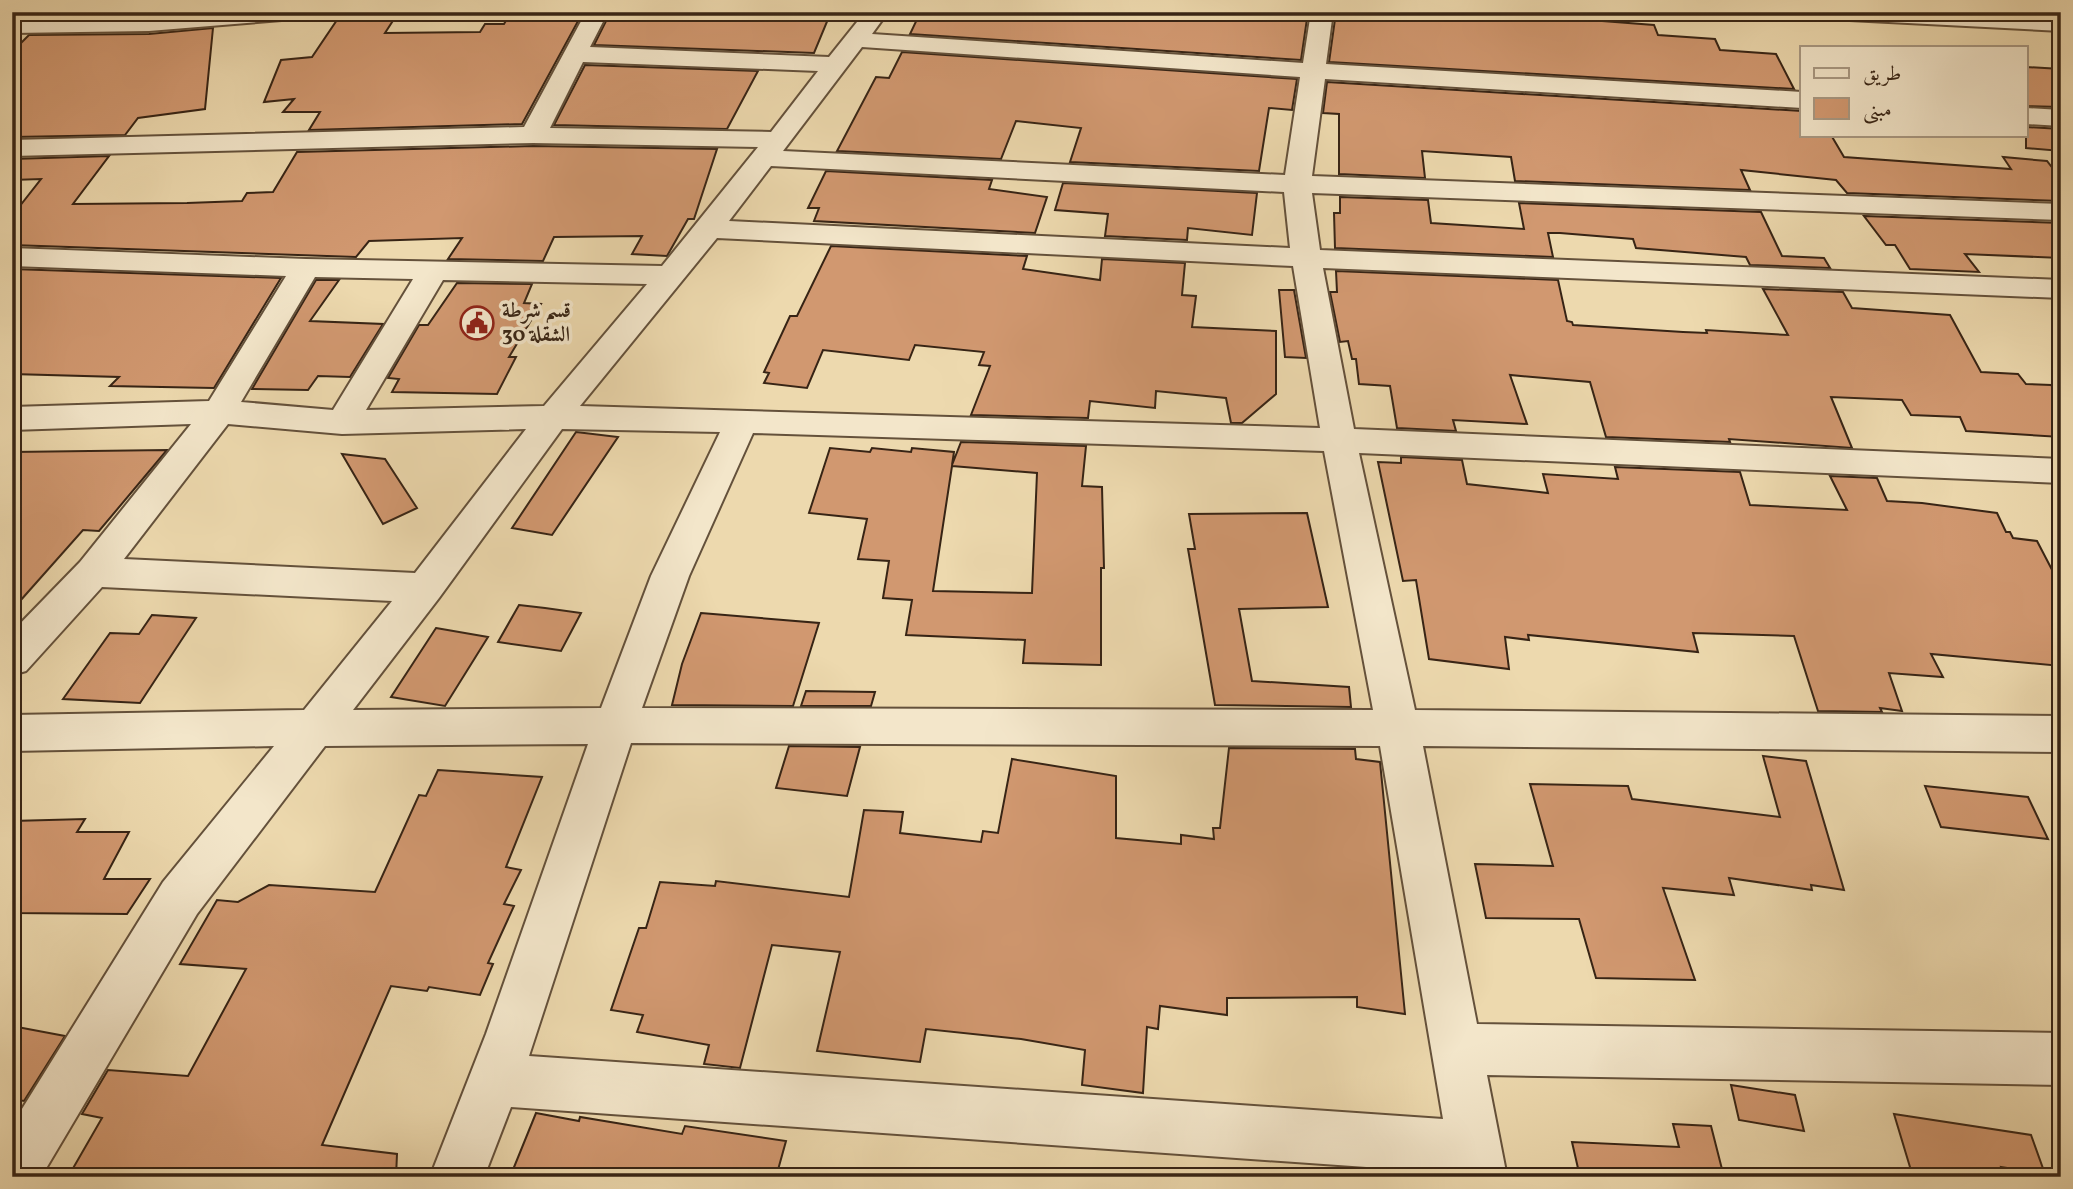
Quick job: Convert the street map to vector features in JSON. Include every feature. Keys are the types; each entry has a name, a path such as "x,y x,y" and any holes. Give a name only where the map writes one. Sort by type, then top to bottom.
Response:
{"street":[{"path":"12,26 149,24 294,12"},
{"path":"533,135 597,12"},
{"path":"19,1154 180,898 253,802 317,726 425,588 553,417 709,229 877,12"},
{"path":"497,1080 1478,1163 1398,728 1339,440 1306,258 1297,184 1322,12"},
{"path":"1830,12 2061,24"},
{"path":"855,40 1800,100"},
{"path":"575,54 836,65"},
{"path":"2028,116 2061,118"},
{"path":"12,148 533,135 1297,184 2061,212"},
{"path":"709,229 1306,258 2061,289"},
{"path":"12,257 306,268 671,275"},
{"path":"12,659 93,572 219,412 306,268"},
{"path":"342,422 434,269"},
{"path":"12,419 219,412 342,422 553,417 742,421 1339,440 2061,471"},
{"path":"457,1177 497,1080 666,587 695,515 742,421"},
{"path":"93,572 425,588"},
{"path":"12,733 317,726 617,725 2061,734"},
{"path":"1459,1049 2061,1059"}],"building":[{"path":"53,12 174,12 50,16"},
{"path":"511,12 583,12 522,124 309,130 320,112 283,112 294,99 264,102 281,60 312,57 339,17 396,16 385,33 480,32 485,24 504,24"},
{"path":"766,12 831,12 814,53 594,45 606,21 650,21 654,14 757,18 764,17"},
{"path":"956,12 1308,12 1301,60 910,34 920,13 956,16"},
{"path":"1336,12 1484,12 1654,25 1658,35 1715,39 1720,50 1776,54 1794,89 1329,62"},
{"path":"213,28 205,109 138,118 125,135 12,137 12,52 29,35 149,34"},
{"path":"902,52 1297,79 1292,110 1269,108 1259,171 1070,162 1081,128 1016,121 1001,159 837,151 876,77 889,78"},
{"path":"585,65 758,71 727,129 554,125"},
{"path":"2028,67 2061,69 2061,107 2028,106"},
{"path":"1327,82 1800,111 1800,136 1832,136 1844,157 2011,169 2003,157 2047,161 2061,179 2061,201 1847,193 1836,180 1741,170 1750,190 1515,181 1511,157 1422,151 1425,178 1339,174 1339,114 1323,113"},
{"path":"2028,127 2061,129 2061,151 2026,148"},
{"path":"533,146 717,149 694,219 688,219 667,256 632,254 642,236 554,237 543,261 448,259 462,238 369,241 356,257 12,245 12,216 41,179 12,180 12,159 109,156 73,204 187,203 242,201 247,193 273,192 297,152"},
{"path":"826,171 992,180 989,189 1047,197 1035,233 814,221 819,208 808,208"},
{"path":"1063,183 1257,193 1252,235 1188,228 1187,240 1105,236 1108,214 1055,210"},
{"path":"1340,197 1428,200 1431,223 1524,229 1519,203 1761,212 1782,256 1824,258 1830,268 1750,265 1746,257 1636,248 1633,239 1560,233 1548,233 1553,257 1335,248 1334,213 1340,213"},
{"path":"1864,216 2061,223 2061,258 1965,254 1979,272 1910,269 1895,245 1886,245"},
{"path":"831,246 1027,256 1023,269 1100,280 1102,259 1185,263 1182,295 1196,296 1192,327 1276,331 1276,394 1242,423 1231,423 1226,398 1156,391 1155,408 1090,401 1088,418 971,415 990,366 979,365 984,352 915,345 909,360 823,350 807,388 764,383 769,373 764,372 790,316 797,316"},
{"path":"12,269 281,278 214,388 110,386 119,377 12,374"},
{"path":"1336,271 1558,280 1567,321 1573,325 1788,335 1763,289 1843,292 1852,308 1950,315 1981,372 2018,374 2026,384 2051,385 2061,399 2061,437 1966,431 1960,417 1911,415 1902,400 1831,397 1852,448 1729,439 1730,442 1606,437 1590,382 1510,375 1527,424 1453,420 1456,431 1397,428 1390,386 1359,384 1356,359 1352,359 1348,341 1340,342 1330,292 1337,292"},
{"path":"316,280 339,280 310,321 383,324 350,377 318,376 308,390 252,389"},
{"path":"457,283 532,284 524,303 541,304 509,357 516,357 497,394 392,392 399,379 388,378 419,325 428,325"},
{"path":"1279,290 1294,290 1306,358 1285,357"},
{"path":"576,432 618,437 552,535 512,528"},
{"path":"961,442 1086,446 1082,486 1102,487 1104,568 1101,568 1101,665 1023,663 1025,640 906,635 912,600 883,598 889,561 858,559 867,519 809,513 830,448 870,452 872,448 911,452 912,448 954,452 952,465","holes":["952,466 1037,473 1032,593 933,591"]},
{"path":"167,450 99,531 83,530 12,610 12,452"},
{"path":"342,454 385,459 417,508 383,524"},
{"path":"1401,457 1462,460 1467,484 1548,493 1543,474 1618,479 1615,467 1740,472 1750,505 1847,510 1830,476 1877,478 1887,501 1997,513 2006,532 2010,532 2013,538 2037,541 2061,587 2061,666 1931,654 1943,677 1889,673 1902,711 1880,708 1882,712 1818,711 1794,636 1693,633 1698,652 1528,635 1529,640 1505,637 1509,669 1429,659 1416,580 1403,581 1378,462 1401,463"},
{"path":"1307,513 1328,607 1239,609 1252,681 1349,687 1351,707 1215,705 1188,549 1195,549 1189,514"},
{"path":"519,605 581,613 561,651 498,642"},
{"path":"701,613 819,623 793,706 672,705 682,664"},
{"path":"152,615 196,618 140,703 63,699 110,633 139,634"},
{"path":"436,628 488,637 445,706 391,697"},
{"path":"806,691 875,692 871,706 801,706"},
{"path":"789,746 860,747 847,796 776,788"},
{"path":"1229,748 1355,749 1356,759 1380,762 1405,1014 1357,1007 1357,997 1227,998 1227,1015 1160,1006 1158,1029 1147,1027 1143,1093 1082,1085 1085,1050 1021,1039 926,1029 920,1062 817,1051 840,952 772,945 740,1068 704,1064 709,1045 637,1032 643,1015 611,1010 639,928 646,928 660,882 715,886 716,881 849,897 864,810 903,812 900,833 981,842 983,831 998,833 1012,759 1116,776 1116,838 1181,844 1181,835 1214,839 1213,828 1220,828"},
{"path":"1763,756 1806,761 1844,890 1811,885 1812,890 1729,878 1734,895 1663,888 1695,980 1596,978 1579,919 1486,918 1475,864 1553,866 1530,784 1628,786 1632,799 1780,817"},
{"path":"438,770 542,777 506,867 521,870 504,904 514,906 488,963 493,964 480,995 429,987 427,991 391,986 322,1145 397,1154 396,1177 68,1177 102,1118 82,1114 108,1070 188,1076 246,969 180,964 217,900 238,902 269,885 375,892 419,795 426,796"},
{"path":"1925,786 2028,797 2048,839 1941,827"},
{"path":"85,819 77,832 129,832 104,879 150,879 127,914 12,913 12,821"},
{"path":"12,1026 65,1036 24,1101 12,1099"},
{"path":"1731,1085 1795,1095 1804,1131 1739,1120"},
{"path":"536,1113 579,1121 580,1117 682,1134 685,1126 786,1141 776,1177 510,1177"},
{"path":"1894,1114 2031,1135 2045,1174 2001,1167 2004,1177 1913,1177"},
{"path":"1673,1124 1711,1126 1724,1177 1580,1177 1572,1142 1679,1147"}],"place":[{"name":"قسم شرطة الشقلة 30","path":"477,323"}]}
